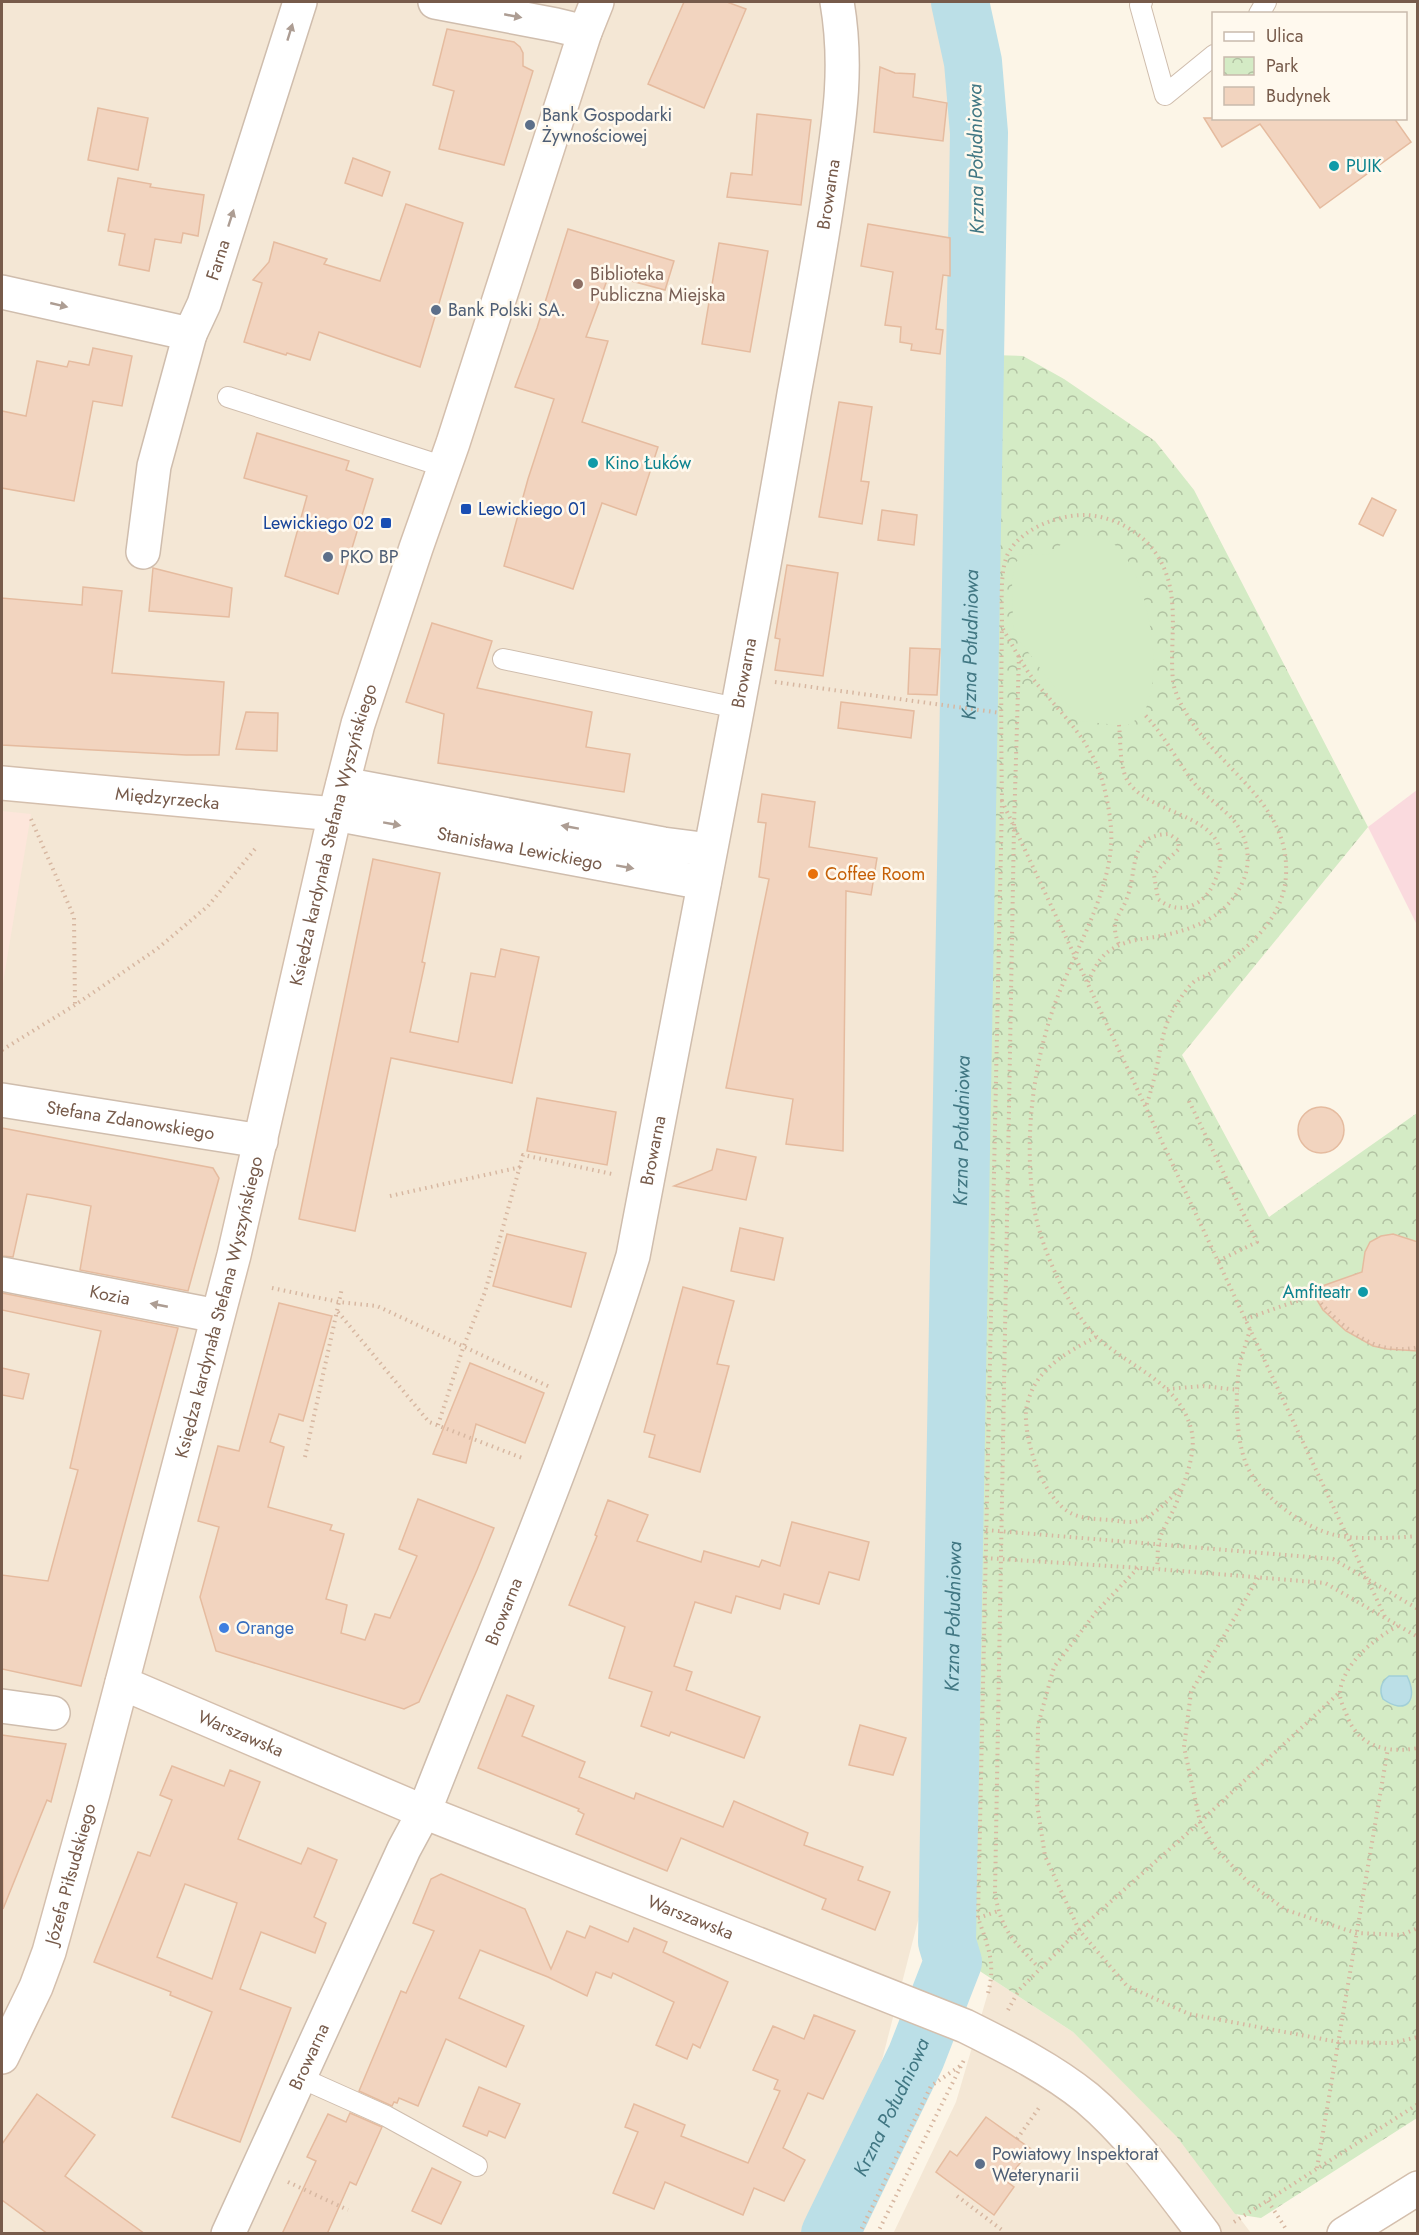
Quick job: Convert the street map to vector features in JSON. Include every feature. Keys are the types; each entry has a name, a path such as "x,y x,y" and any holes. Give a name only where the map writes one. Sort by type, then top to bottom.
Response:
{"street":[{"name":"Farna","path":"143,552 154,466 190,334 204,304 300,2"},
{"path":"435,2 585,32"},
{"name":"Księdza kardynała Stefana Wyszyńskiego","path":"122,1683 261,1141 339,799 368,691 445,467 585,32 597,2"},
{"name":"Browarna","path":"228,2234 404,1849 424,1812 550,1500 607,1342 633,1256 786,444 839,128 844,76 837,2"},
{"path":"2,292 190,334"},
{"name":"Międzyrzecka","path":"2,783 339,799"},
{"name":"Stanisława Lewickiego","path":"339,799 710,850"},
{"name":"Stanisława Lewickiego","path":"339,799 704,883"},
{"name":"Stefana Zdanowskiego","path":"2,1100 261,1141"},
{"name":"Kozia","path":"2,1274 217,1316"},
{"name":"Warszawska","path":"122,1683 424,1812 972,2030 1021,2054 1060,2078 1088,2099 1134,2147 1219,2228"},
{"name":"Józefa Piłsudskiego","path":"2,2057 36,1988 49,1952 122,1683"},
{"path":"2,1706 53,1713"},
{"path":"1344,2234 1418,2188"}],"lane":[{"path":"1142,2 1140,5 1165,95 1212,57"},
{"path":"228,397 445,467"},
{"path":"504,659 737,708"},
{"path":"301,2078 386,2116 477,2166"}],"path":[{"path":"988,1994 992,1979 991,1956 978,1918 1002,801 1004,567 1010,550 1029,532 1055,519 1087,515 1119,523 1145,538 1161,560 1171,588 1173,684 1185,712 1203,736 1247,783 1266,809 1278,828 1285,851 1286,876 1280,905 1270,922 1254,940 1210,974 1193,982 1175,1007 1166,1026 1146,1108"},
{"path":"1002,627 1033,678 1087,745 1098,770 1108,806 1112,844 1106,873 1053,1010 1035,1087 1029,1170 1034,1210 1047,1254 1078,1314 1096,1337 1161,1383 1176,1399 1187,1416 1192,1435 1190,1456 1176,1506 1158,1545 1157,1569"},
{"path":"1019,656 995,1893 998,1911 1008,1934 1040,1968"},
{"path":"767,681 1001,713"},
{"path":"1088,982 1096,965 1105,954 1119,945 1203,924 1230,903 1241,888 1247,868 1248,852 1240,829 1225,811 1195,785 1156,726 1143,713"},
{"path":"1119,725 1123,769 1130,784 1146,797 1213,833 1220,849 1221,862 1212,889 1202,900 1189,907 1166,906 1158,899 1154,875 1179,849 1178,840 1170,834 1158,834 1145,840 1138,850 1128,894 1116,919 1114,931 1119,945"},
{"path":"1002,801 1386,1618"},
{"path":"30,819 74,917 75,1005"},
{"path":"2,1050 157,950 208,906 255,849"},
{"path":"1189,1101 1257,1242 1218,1260"},
{"path":"438,1425 463,1348 485,1292 523,1155 612,1174"},
{"path":"390,1196 521,1167"},
{"path":"272,1288 339,1302 377,1306 552,1388"},
{"path":"305,1457 342,1288"},
{"path":"1245,1319 1314,1295 1324,1309 1343,1327 1365,1340 1389,1347 1418,1347"},
{"path":"338,1312 429,1422 525,1459"},
{"path":"1250,1329 1239,1370 1239,1432 1245,1462 1257,1483 1276,1502 1303,1522 1335,1535 1393,1539 1418,1536"},
{"path":"1096,1337 1055,1363 1044,1372 1033,1388 1026,1409 1035,1461 1044,1482 1056,1502 1071,1514 1115,1521 1140,1521 1157,1510 1180,1488"},
{"path":"1167,1389 1203,1386 1239,1390"},
{"path":"986,1530 1333,1559 1418,1609"},
{"path":"985,1558 1324,1583 1418,1637"},
{"path":"1138,1568 1096,1612 1054,1667 1038,1725 1037,1804 1045,1856 1079,1930 1127,1986 1189,2014 1338,2042 1392,2043 1418,2037"},
{"path":"1258,1578 1191,1692 1184,1748 1200,1822 1215,1848 1249,1884 1286,1910 1356,1933 1401,1935 1418,1928"},
{"path":"1011,2004 1019,1990 1079,1930 1340,1692 1343,1682 1357,1659 1377,1639 1399,1626"},
{"path":"1340,1692 1346,1715 1355,1733 1372,1745 1407,1750 1418,1748"},
{"path":"1317,2168 1388,1748"},
{"path":"978,1918 998,1911"},
{"path":"878,2234 960,2065 972,2030"},
{"path":"858,2234 931,2086 960,2065"},
{"path":"1017,2139 1041,2104"},
{"path":"1219,2228 1268,2201 1418,2104"},
{"path":"279,2178 348,2210"},
{"path":"957,2196 1002,2230"},
{"path":"1268,2201 1286,2229"}],"shaded area":[{"path":"2,2 936,2 944,26 959,152 951,378 927,1886 874,2091 805,2233 2,2234"},
{"path":"1417,790 1417,925 1368,827"},
{"path":"2,811 31,814 2,989"},
{"path":"992,1979 1073,2032 1178,2137 1251,2233 893,2234 956,2102"}],"green space":[{"path":"992,355 1023,356 1064,379 1155,441 1194,490 1368,827 1182,1055 1269,1217 1417,1113 1417,2118 1261,2218 1235,2214 1177,2137 1073,2032 972,1966 984,657"},
{"path":"1080,535 1111,542 1124,555 1135,573 1143,595 1153,645 1151,691 1144,711 1126,726 1080,721 1016,636 1013,625 1012,580 1016,562 1025,555 1049,554 1068,539"}],"water":[{"path":"1389,1676 1407,1676 1412,1692 1411,1698 1404,1706 1391,1704 1383,1699 1382,1686"}],"building":[{"path":"684,2 727,2 746,9 704,108 648,84"},
{"path":"447,29 514,42 523,53 523,66 533,71 504,165 439,149 454,91 433,85"},
{"path":"880,67 895,73 915,74 913,97 947,103 943,141 874,132"},
{"path":"98,108 148,118 138,170 88,160"},
{"path":"757,114 811,120 801,205 727,197 731,173 752,175"},
{"name":"PUIK","path":"1204,118 1212,118 1212,120 1395,120 1411,142 1320,208 1260,124 1222,147"},
{"path":"353,158 390,172 382,196 345,183"},
{"path":"118,178 151,184 150,187 204,195 198,236 183,233 181,243 155,239 149,271 119,265 125,234 108,231"},
{"path":"406,204 463,223 420,367 319,332 310,360 244,342 262,283 253,280 269,262 274,242 327,259 324,264 380,281"},
{"path":"868,224 950,238 950,276 943,275 936,329 943,330 940,354 911,350 912,344 900,342 901,327 885,325 893,272 861,266"},
{"path":"568,229 674,261 665,290 609,275 586,337 608,341 582,422 658,447 636,515 602,503 573,589 504,566 528,479 554,399 515,387 537,328"},
{"path":"719,243 768,251 750,352 702,344"},
{"path":"93,348 132,356 122,406 93,401 74,501 2,488 2,411 26,416 37,361 67,367 69,361 89,365"},
{"path":"839,402 872,407 861,481 869,482 862,524 819,517"},
{"path":"257,433 349,461 346,470 373,479 338,594 285,576 307,496 244,478"},
{"path":"1372,498 1396,510 1383,536 1359,524"},
{"path":"882,510 917,515 914,545 878,540"},
{"path":"787,565 838,573 823,676 775,670 780,639 775,638"},
{"path":"153,568 232,588 229,617 149,611"},
{"path":"83,587 122,591 112,673 224,682 219,755 2,745 2,598 82,605"},
{"path":"432,623 492,641 477,688 592,712 586,747 630,754 624,792 438,763 444,714 406,702"},
{"path":"910,648 940,649 937,695 908,694"},
{"path":"841,702 914,711 911,738 838,728"},
{"path":"246,712 278,713 277,751 236,749"},
{"path":"762,794 815,802 809,847 877,858 871,895 846,891 843,1151 786,1144 793,1099 726,1088 769,879 759,877 766,823 758,822"},
{"path":"373,859 440,873 422,962 425,963 410,1032 458,1042 471,973 495,977 501,949 539,957 512,1083 391,1058 355,1231 299,1219"},
{"path":"537,1098 616,1112 607,1165 527,1151"},
{"path":"1321,1107 1330,1108 1338,1113 1343,1121 1343,1139 1338,1147 1330,1152 1321,1153 1312,1152 1304,1147 1299,1139 1298,1130 1299,1121 1304,1113 1312,1108"},
{"path":"2,1128 213,1168 219,1178 188,1291 80,1270 91,1206 51,1198 27,1194 13,1257 2,1256"},
{"path":"717,1149 756,1157 746,1200 674,1186 712,1170"},
{"path":"740,1228 783,1238 774,1280 731,1271"},
{"path":"507,1234 586,1253 571,1307 493,1286"},
{"name":"Amfiteatr","path":"1393,1234 1418,1242 1418,1351 1373,1346 1346,1331 1323,1310 1311,1290 1362,1272 1365,1252 1370,1242 1381,1236"},
{"path":"683,1287 734,1301 717,1364 729,1366 700,1472 649,1457 655,1435 644,1432"},
{"path":"2,1293 178,1328 81,1686 2,1669 2,1575 48,1581 78,1470 70,1468 101,1331 2,1310"},
{"path":"279,1303 332,1316 303,1421 279,1414 270,1442 284,1447 268,1507 332,1525 330,1530 344,1534 326,1599 347,1605 341,1633 365,1640 375,1614 390,1618 417,1556 399,1549 418,1499 494,1528 419,1702 404,1709 216,1651 200,1597 219,1527 198,1521 218,1446 239,1451"},
{"path":"470,1363 544,1393 525,1443 476,1424 466,1463 433,1454"},
{"path":"2,1368 29,1374 23,1399 2,1395"},
{"path":"608,1500 648,1515 637,1541 701,1562 704,1551 759,1567 762,1560 780,1566 792,1522 869,1542 859,1580 829,1572 819,1604 784,1594 780,1609 736,1596 731,1613 695,1602 674,1666 692,1672 686,1690 760,1717 744,1758 671,1732 669,1736 641,1726 652,1692 609,1678 625,1627 569,1605 597,1536 595,1535"},
{"path":"507,1695 534,1706 522,1736 585,1762 579,1777 634,1799 636,1793 723,1827 734,1801 808,1833 804,1845 863,1867 858,1880 890,1892 875,1930 822,1909 826,1899 681,1838 667,1871 576,1834 584,1814 578,1811 579,1809 478,1768"},
{"path":"860,1725 906,1738 893,1775 849,1765"},
{"path":"2,1735 66,1744 51,1802 47,1800 3,1909"},
{"path":"172,1766 224,1786 230,1770 260,1782 238,1839 301,1864 308,1848 337,1860 314,1917 326,1923 315,1953 261,1932 240,1989 291,2008 240,2142 172,2117 212,2012 170,1995 171,1992 94,1962 138,1852 150,1856 172,1800 160,1795","holes":["185,1884 237,1903 212,1979 157,1957"]},
{"path":"441,1874 525,1909 551,1969 567,1931 585,1938 590,1926 628,1942 634,1928 667,1942 663,1952 728,1982 700,2048 693,2044 687,2059 656,2045 674,2002 613,1973 611,1978 596,1972 587,1996 548,1977 480,1950 459,1998 524,2026 506,2067 446,2039 418,2106 399,2098 392,2106 359,2091 401,1991 406,1993 434,1931 413,1923 431,1879"},
{"path":"814,2015 855,2031 823,2099 808,2093 783,2148 805,2160 784,2201 754,2188 743,2215 665,2182 654,2209 613,2193 638,2132 625,2127 634,2104 685,2125 681,2136 748,2163 780,2091 774,2089 778,2080 753,2070 773,2026 804,2039"},
{"path":"479,2087 520,2104 505,2138 489,2131 487,2136 463,2126"},
{"path":"37,2094 95,2135 65,2176 145,2234 48,2234 2,2200 2,2144"},
{"path":"350,2113 382,2127 356,2185 350,2182 327,2234 282,2234 316,2161 307,2157 328,2114 346,2122"},
{"name":"Powiatowy Inspektorat Weterynarii","path":"986,2117 1031,2149 1006,2181 1014,2187 994,2215 936,2172 950,2151 957,2156"},
{"path":"432,2168 461,2182 441,2224 412,2211"}],"waterway":[{"name":"Krzna Południowa","path":"830,2234 916,2057 953,1962 947,1942 979,133 973,62 960,2"}],"place":[{"name":"Bank Gospodarki Żywnościowej","path":"530,125"},
{"name":"PUIK","path":"1334,166"},
{"name":"Biblioteka Publiczna Miejska","path":"578,284"},
{"name":"Bank Polski SA.","path":"436,310"},
{"name":"Kino Łuków","path":"593,463"},
{"name":"Lewickiego 01","path":"466,509"},
{"name":"Lewickiego 02","path":"386,523"},
{"name":"PKO BP","path":"328,557"},
{"name":"Coffee Room","path":"813,874"},
{"name":"Amfiteatr","path":"1363,1292"},
{"name":"Orange","path":"224,1628"},
{"name":"Powiatowy Inspektorat Weterynarii","path":"980,2164"}]}
